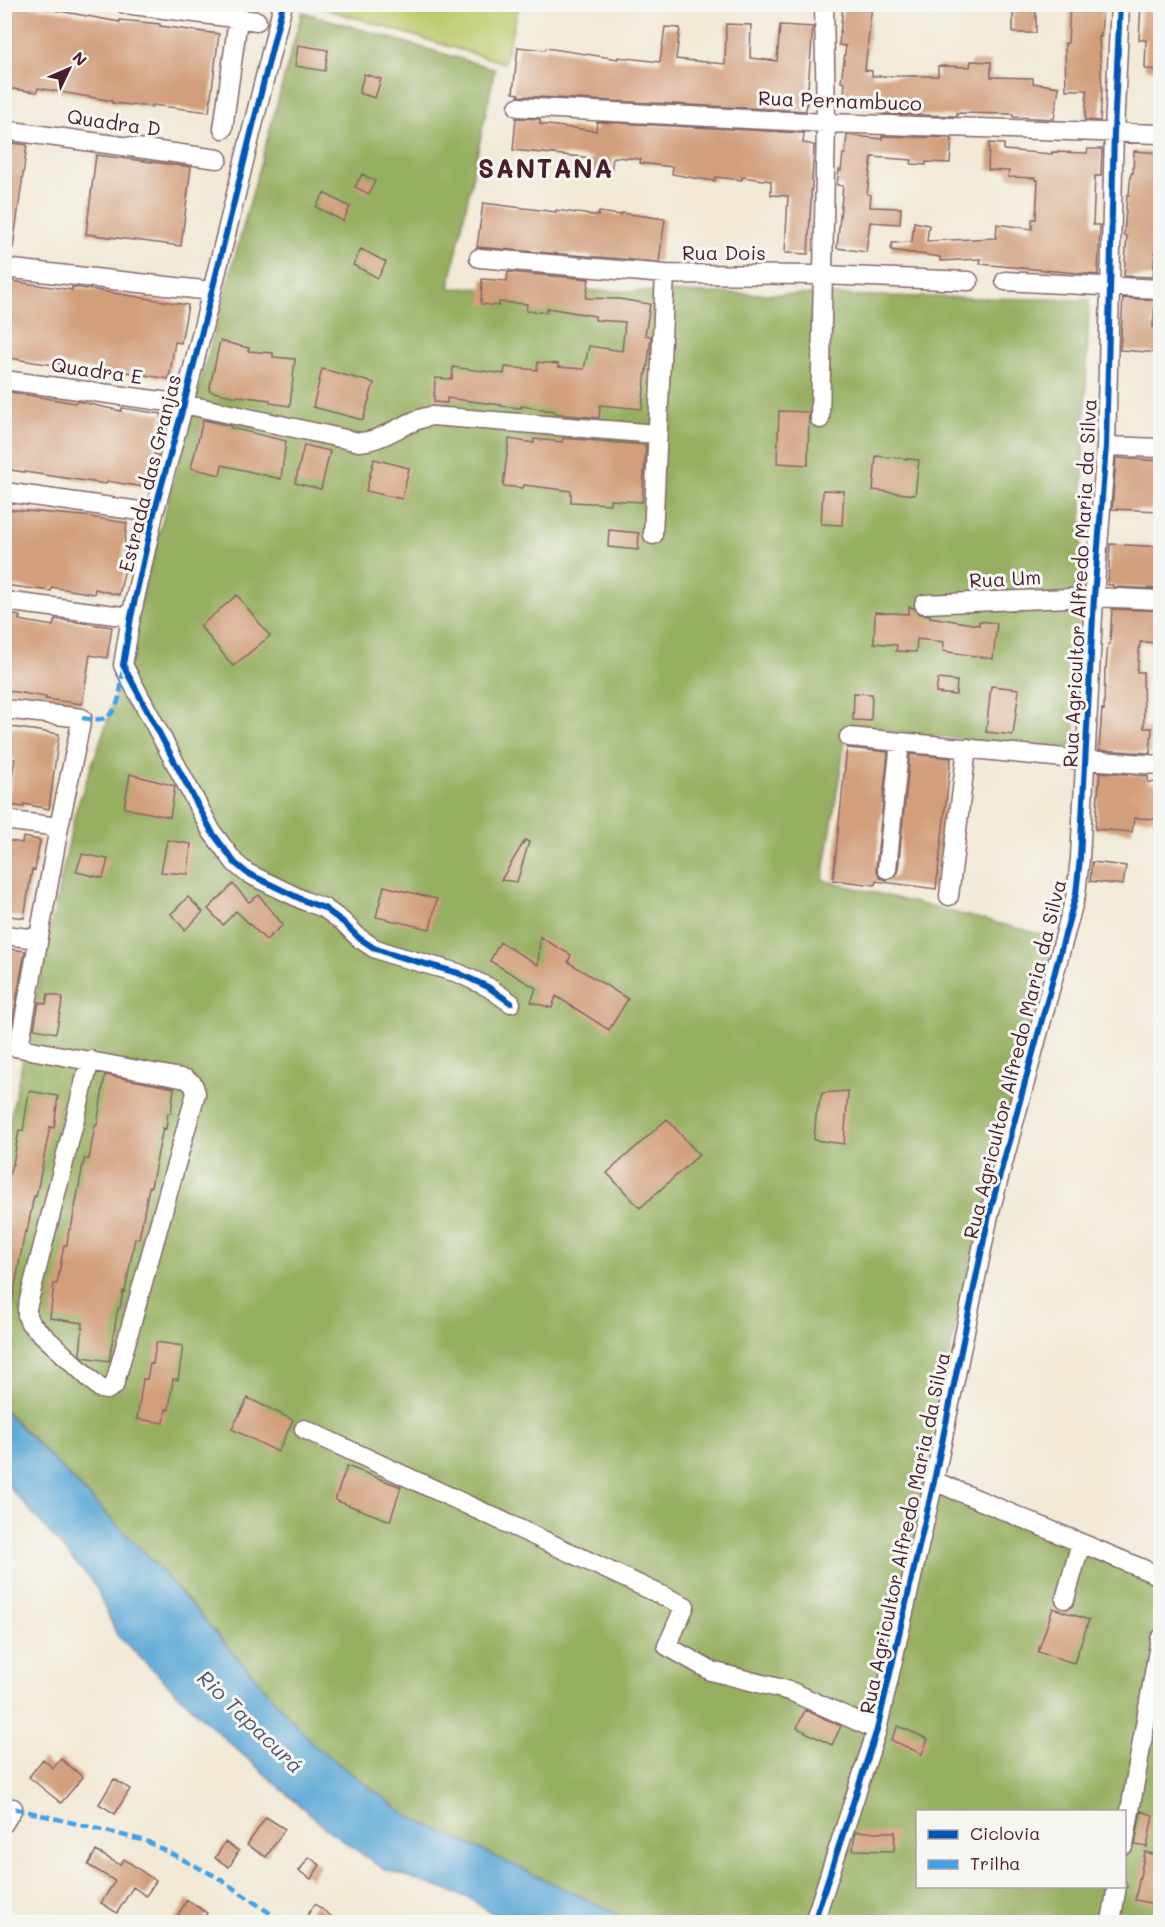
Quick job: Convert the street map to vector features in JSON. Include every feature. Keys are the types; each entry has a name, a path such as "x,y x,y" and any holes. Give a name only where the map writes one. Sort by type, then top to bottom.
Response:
{"street":[{"path":"125,4 257,21"},
{"name":"Estrada das Granjas","path":"282,4 184,404 154,513 123,665 212,832 235,862 247,873 324,908 374,948 458,973 488,987 511,1003"},
{"path":"820,419 826,123 824,4"},
{"name":"Rua Agricultor Alfredo Maria da Silva","path":"814,1923 877,1730 934,1481 989,1215 1076,894 1080,858 1094,597 1106,446 1114,132 1120,4"},
{"path":"223,129 238,19"},
{"name":"Rua Pernambuco","path":"518,108 826,123 1161,134"},
{"name":"Quadra D","path":"4,130 218,159"},
{"name":"Rua Dois","path":"479,258 665,274 823,275 969,281"},
{"path":"4,268 212,291"},
{"path":"653,535 665,274"},
{"path":"1005,281 1161,289"},
{"name":"Quadra E","path":"4,380 184,404 359,442 372,440 402,426 432,416 657,434"},
{"path":"1106,446 1161,448"},
{"path":"4,492 154,513"},
{"name":"Rua Um","path":"924,604 1094,597 1161,600"},
{"path":"4,601 131,617"},
{"path":"4,709 82,718 38,939 12,1046 90,1060 186,1079 193,1084 196,1093 114,1386 107,1390 101,1389 30,1323 27,1316 27,1308 90,1060"},
{"path":"849,737 1085,760 1161,765"},
{"path":"887,869 900,742"},
{"path":"950,897 967,748"},
{"path":"4,820 59,827"},
{"path":"4,935 38,939"},
{"path":"304,1429 685,1606 667,1646 711,1671 790,1691 877,1730"},
{"path":"934,1481 1161,1576"},
{"path":"1065,1599 1081,1543"},
{"path":"1126,1839 1161,1639"},
{"path":"1111,1923 1117,1888"}],"green space":[{"path":"313,5 519,5 504,63"},
{"path":"302,12 495,69 449,288 1089,300 1074,748 847,729 823,880 1053,937 971,1259 922,1478 1160,1579 1160,1922 625,1922 612,1911 408,1816 315,1746 162,1571 5,1410 5,1144 75,813 109,716"}],"water":[{"name":"Rio Tapacurá","path":"4,1410 156,1565 315,1746 408,1816 612,1911 625,1922 505,1922 469,1898 382,1868 324,1827 212,1727 117,1635 95,1585 5,1483"}],"building":[{"path":"8,4 120,22 120,20 160,24 160,26 219,34 209,112 112,103 112,101 38,88 37,92 4,88 4,34"},
{"path":"843,4 872,4 865,70 872,71 872,76 938,76 938,66 970,67 971,61 991,62 991,77 1033,78 1033,83 1059,87 1054,119 1013,117 1013,114 957,113 957,116 882,114 882,111 843,105 845,83 841,82 846,46 839,45"},
{"path":"1017,4 1036,4 1036,33 1013,33 1013,13 1016,13"},
{"path":"1070,4 1103,4 1101,37 1099,36 1102,90 1100,121 1085,120 1087,90 1066,90 1065,43 1068,43"},
{"path":"1141,4 1161,4 1161,70 1145,69 1146,40 1139,40"},
{"path":"726,24 751,25 750,58 777,61 780,25 813,27 806,111 518,96 519,94 513,93 518,47 545,50 546,48 618,59 618,57 660,62 665,27 680,28 676,59 725,64"},
{"path":"298,45 328,50 325,71 295,66"},
{"path":"364,74 381,79 375,98 359,93"},
{"path":"516,118 540,119 540,124 596,131 597,122 804,133 803,143 814,145 808,254 785,253 788,196 771,195 771,181 742,177 742,180 715,177 715,181 694,178 672,174 673,167 640,163 641,159 613,157 611,173 591,170 592,158 513,150"},
{"path":"847,135 882,139 882,136 952,138 950,163 911,164 912,160 872,157 867,194 871,195 870,207 901,208 900,224 870,222 866,252 837,248 843,186 837,185"},
{"path":"4,142 27,145 13,248 4,247"},
{"path":"989,143 1004,144 1004,150 1052,154 1052,152 1087,153 1088,149 1102,149 1101,176 1095,176 1093,225 1100,225 1098,275 980,264 981,259 940,261 940,257 891,250 892,243 912,242 914,222 929,225 927,241 996,238 997,224 1032,229 1032,219 1036,219 1038,180 1008,177 1009,171 988,170"},
{"path":"1134,151 1161,153 1161,238 1156,238 1153,277 1124,276 1127,195 1129,195 1131,173 1133,173"},
{"path":"96,155 191,167 181,246 86,234"},
{"path":"362,174 375,181 369,194 355,187"},
{"path":"324,193 350,207 343,221 316,207"},
{"path":"483,203 598,216 599,212 621,215 622,213 665,219 659,262 477,247"},
{"path":"361,249 386,262 378,278 353,265"},
{"path":"508,272 589,279 586,298 619,299 650,304 645,335 651,336 642,409 600,405 599,418 447,398 447,403 434,402 435,378 452,379 453,367 504,374 505,367 537,370 538,362 558,364 558,367 584,369 589,346 622,351 625,322 595,320 595,316 547,308 547,312 526,311 527,304 499,302 499,306 481,304 482,279 507,281"},
{"path":"4,280 72,290 72,287 95,290 188,305 181,343 175,342 169,379 4,357"},
{"path":"1123,298 1155,300 1153,327 1161,327 1161,353 1120,350"},
{"path":"220,341 249,348 248,351 273,353 273,357 295,359 290,406 270,403 270,400 237,397 209,391"},
{"path":"322,369 374,383 363,420 313,407"},
{"path":"4,391 75,403 77,401 121,411 122,408 162,414 154,454 158,455 149,488 4,469"},
{"path":"779,411 809,412 808,465 777,463"},
{"path":"203,420 286,441 281,479 222,465 220,475 191,468"},
{"path":"563,438 646,445 642,502 610,500 610,504 571,502 571,491 524,485 523,488 503,486 509,439 534,443 534,439 562,442"},
{"path":"304,445 330,451 321,489 295,483"},
{"path":"876,456 919,460 915,495 873,490"},
{"path":"1116,458 1161,461 1161,511 1112,509"},
{"path":"374,459 409,468 402,499 366,491"},
{"path":"823,490 844,491 842,525 821,524"},
{"path":"4,509 84,516 127,523 122,563 126,564 119,595 95,589 94,594 52,587 51,591 4,585"},
{"path":"609,530 639,533 638,550 608,547"},
{"path":"1110,544 1161,547 1161,589 1108,585"},
{"path":"237,595 270,636 233,666 200,626"},
{"path":"909,607 914,608 919,614 930,615 930,617 979,625 979,621 997,623 993,659 943,651 944,642 917,639 916,652 896,651 897,645 874,643 875,612 908,614"},
{"path":"1112,609 1161,611 1161,643 1140,642 1137,672 1143,672 1144,728 1152,728 1150,753 1099,750"},
{"path":"4,613 20,616 19,620 53,626 55,619 112,627 107,658 90,655 82,704 4,690"},
{"path":"938,679 957,681 956,695 936,693"},
{"path":"991,686 1019,689 1013,735 986,732"},
{"path":"854,693 872,694 871,721 853,720"},
{"path":"4,726 59,734 49,809 24,804 24,807 7,805 15,759 4,757"},
{"path":"847,748 888,752 876,868 880,878 886,880 896,876 898,870 910,754 951,758 936,889 876,881 875,885 833,880"},
{"path":"1100,772 1148,776 1148,782 1161,783 1159,819 1134,818 1132,832 1095,829"},
{"path":"130,774 175,786 170,817 124,808"},
{"path":"23,837 40,840 35,870 32,869 24,918 4,915 4,840 22,843"},
{"path":"167,840 191,844 188,874 161,872"},
{"path":"525,840 529,842 517,882 501,880"},
{"path":"82,854 108,859 103,878 76,872"},
{"path":"1092,862 1126,866 1123,885 1090,881"},
{"path":"233,884 249,902 259,895 283,925 266,940 236,911 223,925 208,909"},
{"path":"384,886 437,899 430,929 376,917"},
{"path":"188,897 203,912 185,930 171,914"},
{"path":"540,937 571,955 568,962 628,999 609,1030 556,996 552,1008 531,1002 536,988 490,961 500,942 538,965"},
{"path":"4,950 25,951 12,1025 4,1024"},
{"path":"48,994 63,997 56,1033 34,1029 39,1002 46,1004"},
{"path":"105,1075 174,1088 171,1113 168,1113 166,1129 163,1128 139,1239 135,1238 125,1292 123,1291 120,1308 118,1308 109,1361 83,1357 80,1354 83,1323 50,1318 54,1284 57,1284 64,1245 67,1245 69,1229 71,1229 84,1159 89,1159"},
{"path":"29,1091 58,1096 54,1128 50,1127 36,1197 34,1196 27,1232 25,1231 12,1303 4,1302 4,1197 19,1130 23,1131"},
{"path":"848,1091 844,1144 814,1140 816,1116 822,1093"},
{"path":"667,1119 699,1155 640,1208 607,1173"},
{"path":"156,1342 183,1346 178,1380 173,1379 169,1410 166,1409 164,1423 137,1419 143,1379 147,1379 150,1363 153,1364"},
{"path":"248,1398 293,1420 278,1452 232,1429"},
{"path":"347,1466 401,1487 390,1521 335,1500"},
{"path":"1053,1608 1089,1620 1074,1663 1038,1652"},
{"path":"805,1710 841,1726 832,1745 797,1728"},
{"path":"898,1726 928,1739 922,1754 891,1740"},
{"path":"43,1759 53,1768 61,1759 83,1777 61,1803 29,1777"},
{"path":"114,1779 130,1789 115,1814 99,1804"},
{"path":"1141,1811 1153,1815 1147,1847 1135,1845"},
{"path":"266,1817 285,1829 266,1857 247,1845"},
{"path":"855,1832 895,1832 894,1851 853,1850"},
{"path":"225,1842 239,1851 229,1867 215,1858"},
{"path":"96,1851 120,1865 124,1859 156,1881 146,1896 133,1887 117,1913 101,1903 115,1881 88,1865"},
{"path":"1145,1852 1161,1856 1161,1877 1155,1904 1135,1900"},
{"path":"309,1857 320,1865 311,1879 299,1871"},
{"path":"187,1900 207,1913 201,1923 173,1923"},
{"path":"315,1904 340,1923 302,1923"}],"marked path":[{"path":"82,718 101,719 113,711 121,689 123,666"},
{"path":"4,1801 13,1808 146,1841 217,1877 283,1922"}],"cycle path":[{"path":"283,4 184,404 154,513 123,665 212,832 235,863 247,873 324,908 374,948 458,973 488,987 511,1003"},
{"path":"814,1922 877,1730 934,1481 989,1215 1076,894 1080,858 1094,597 1106,446 1114,132 1120,4"}],"district":[{"name":"SANTANA","path":"546,168"}]}
